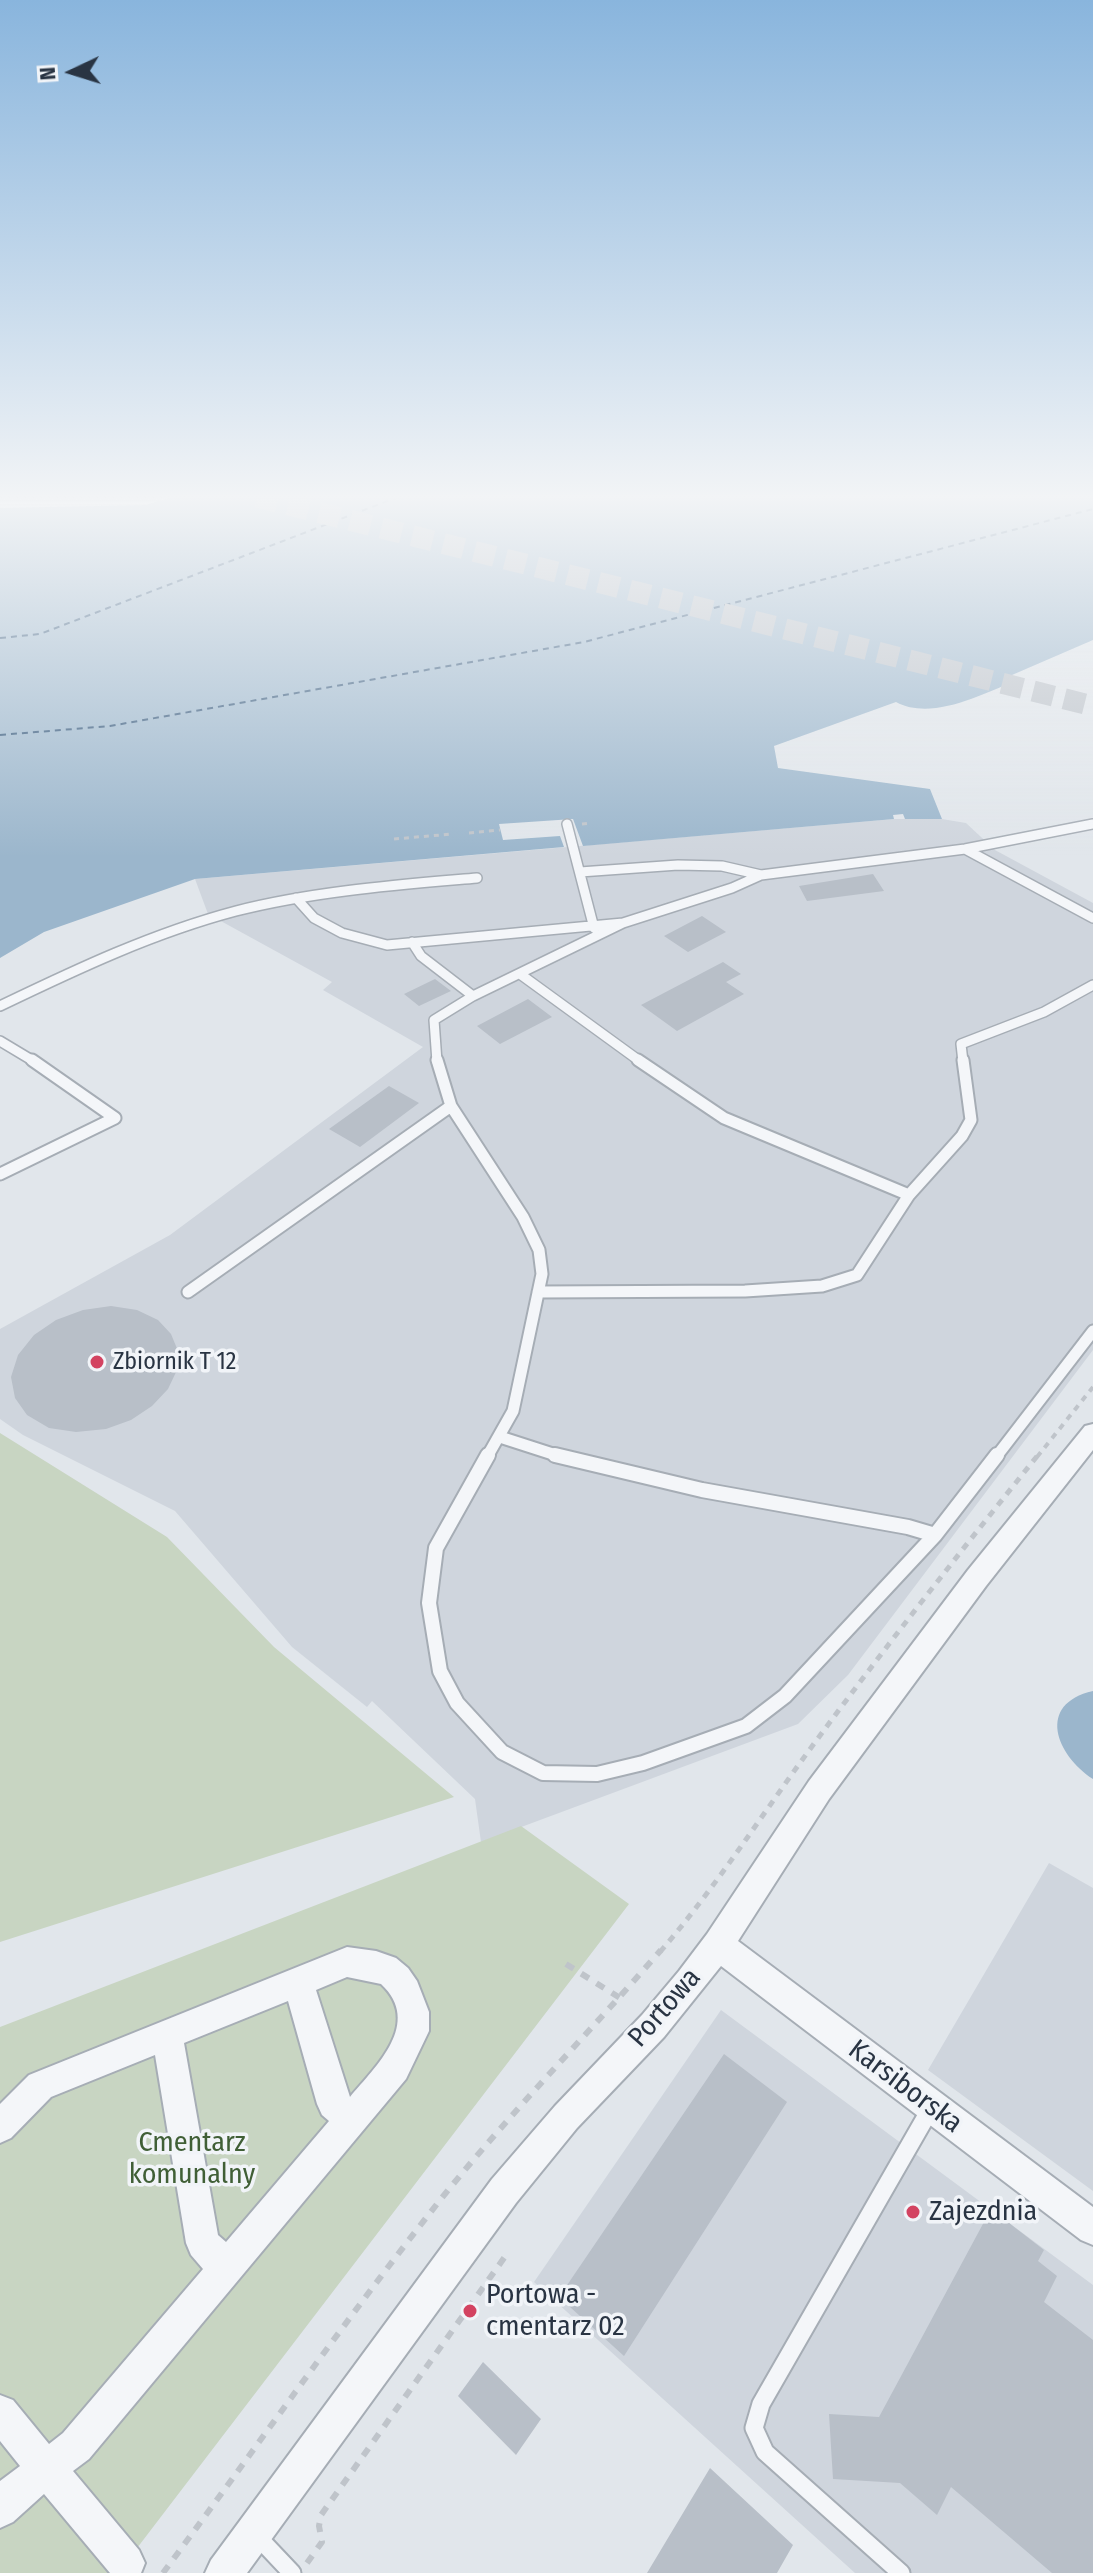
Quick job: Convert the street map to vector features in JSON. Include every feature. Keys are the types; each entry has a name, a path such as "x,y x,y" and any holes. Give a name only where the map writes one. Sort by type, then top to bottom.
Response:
{"street":[{"name":"Portowa","path":"224,2573 504,2191 566,2117 653,2026 718,1945 819,1790 977,1578 1093,1433"},
{"name":"Karsiborska","path":"718,1945 1093,2228"},
{"path":"0,2127 40,2086 347,1962 384,1968 400,1979 415,2011 415,2030 408,2049 227,2269 76,2446 11,2496 0,2509"},
{"path":"298,1982 333,2104 351,2119"},
{"path":"167,2034 203,2243 227,2269"},
{"path":"0,2413 126,2563"}],"lane":[{"path":"567,824 596,937"},
{"path":"1093,824 965,849 761,875 732,888 623,923 473,996 434,1020 437,1061 451,1106 523,1217 539,1250 542,1274 513,1411 436,1548 429,1603 440,1671 457,1703 502,1752 543,1773 597,1774 643,1763 746,1726 785,1696 935,1535 1093,1331"},
{"path":"965,849 1093,918"},
{"path":"580,872 707,865 761,875"},
{"path":"0,1006 120,949 237,911 296,898 477,878"},
{"path":"296,898 314,918 342,933 387,945 623,923"},
{"path":"412,942 421,956 473,996"},
{"path":"520,974 647,1067 724,1118 909,1195"},
{"path":"538,1292 745,1291 822,1286 857,1275 909,1195 962,1136 971,1120 961,1044 1044,1012 1093,985"},
{"path":"0,1041 56,1075 115,1118 0,1174"},
{"path":"188,1292 451,1106"},
{"path":"500,1437 543,1452 654,1481 908,1527 935,1535"},
{"path":"901,2573 813,2498 765,2452 754,2428 761,2404 931,2108"},
{"path":"254,2532 292,2573"}],"path":[{"path":"469,833 500,830"},
{"path":"394,839 452,834"},
{"path":"163,2573 446,2193 524,2099 569,2056 699,1907 798,1766 952,1562 1093,1387"},
{"path":"566,1964 620,1998"},
{"path":"300,2573 322,2542 321,2515 509,2251"}],"shaded area":[{"path":"894,819 942,819 966,823 995,850 1093,903 1093,1350 848,1675 798,1724 481,1842 475,1799 372,1701 367,1707 292,1647 175,1511 23,1435 0,1419 0,1329 170,1235 423,1047 323,990 332,982 208,914 195,879"},
{"path":"1049,1863 1093,1888 1093,2191 928,2070"},
{"path":"721,2010 1093,2285 1093,2573 855,2573 534,2282"}],"green space":[{"path":"0,1433 167,1537 274,1647 454,1797 0,1942"},
{"name":"Cmentarz komunalny","path":"521,1826 629,1904 118,2573 0,2573 0,2027"}],"water":[{"path":"0,617 1093,617 1093,640 1012,675 1015,681 972,699 925,709 896,702 774,746 778,768 930,789 942,819 905,819 903,814 893,815 894,819 583,846 573,819 499,824 503,840 560,836 564,847 195,879 44,932 0,958"},
{"path":"1093,1691 1093,1779 1069,1757 1058,1731 1058,1718 1064,1707 1075,1698"}],"building":[{"path":"873,874 884,891 807,901 799,886"},
{"path":"702,916 726,932 688,952 664,936"},
{"path":"723,962 741,974 726,982 744,994 677,1031 641,1005"},
{"path":"435,979 451,991 419,1006 404,994"},
{"path":"528,999 552,1017 500,1044 477,1026"},
{"path":"389,1086 419,1103 360,1147 329,1129"},
{"name":"Zbiornik T 12","path":"111,1306 137,1310 158,1320 171,1334 178,1351 177,1370 168,1389 152,1406 131,1420 106,1429 76,1432 49,1428 27,1415 15,1398 11,1377 18,1355 34,1335 56,1320 83,1310"},
{"path":"724,2054 787,2102 624,2356 559,2297"},
{"path":"991,2209 1044,2250 1038,2261 1057,2276 1044,2302 1093,2340 1093,2573 1052,2573 951,2487 937,2515 900,2483 833,2479 829,2414 879,2417"},
{"path":"483,2362 541,2419 516,2455 458,2396"},
{"path":"710,2468 793,2545 777,2573 647,2573"}],"ferry route":[{"path":"0,638 40,634 84,617"},
{"path":"0,735 110,726 584,642 679,617"}],"tunnel":[{"path":"737,617 1093,706"}],"place":[{"name":"Zbiornik T 12","path":"97,1362"},
{"name":"Zajezdnia","path":"913,2212"},
{"name":"Portowa - cmentarz 02","path":"470,2311"}]}
